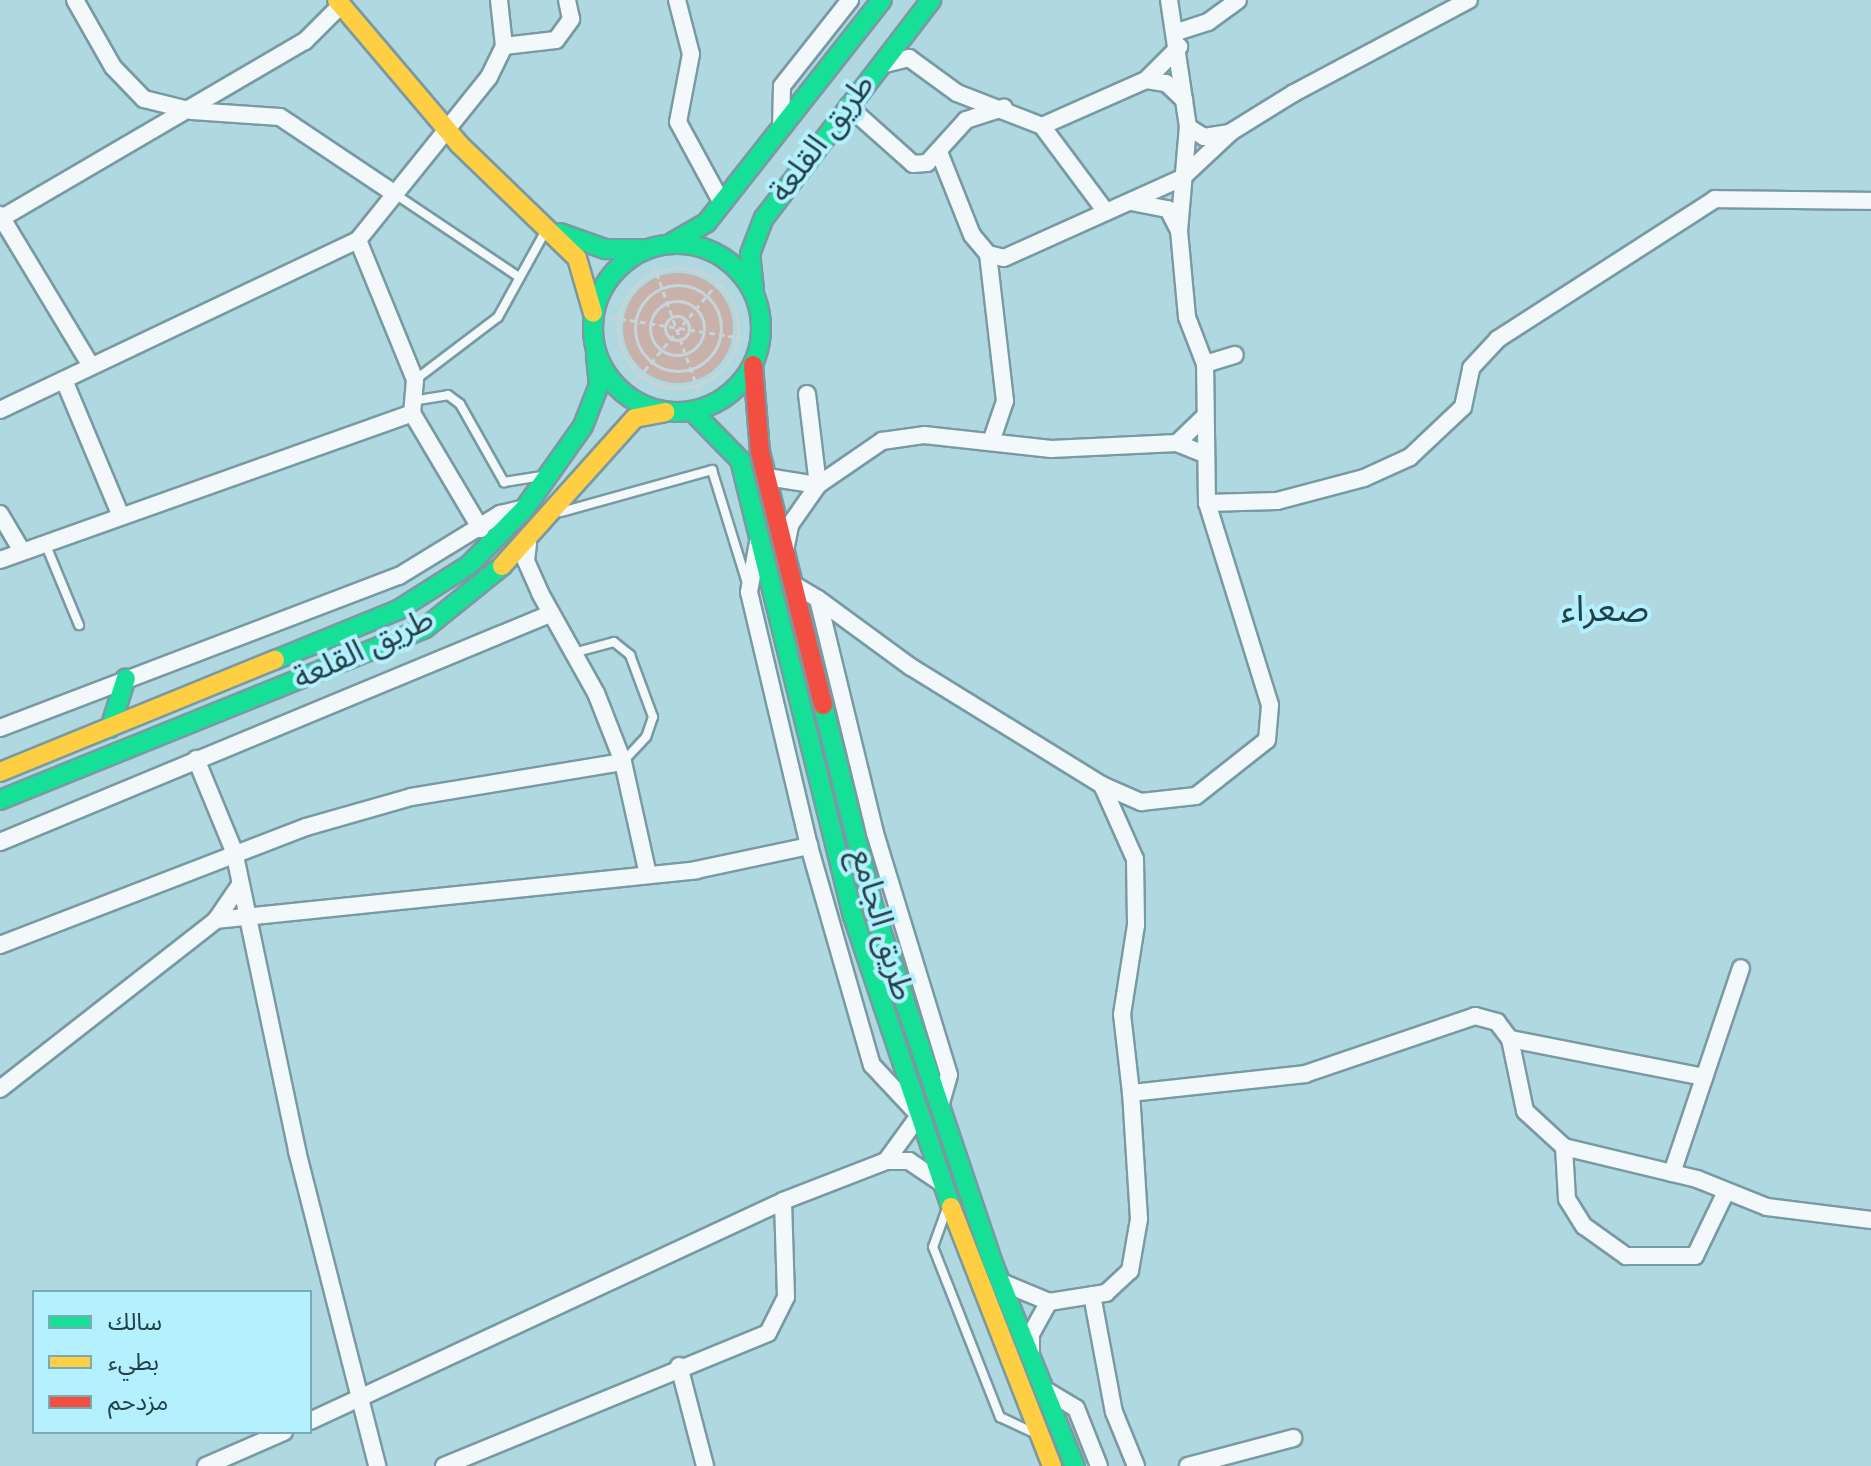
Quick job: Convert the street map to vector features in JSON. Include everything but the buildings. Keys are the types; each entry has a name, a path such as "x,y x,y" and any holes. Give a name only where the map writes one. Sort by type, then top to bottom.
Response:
{"main road":[{"name":"طريق القلعة","path":"669,244 693,233 722,203 882,0"},
{"name":"طريق القلعة","path":"761,341 750,254 764,218 873,71 931,0"},
{"path":"339,3 444,127 549,226 605,249 695,245 733,265 754,291"},
{"name":"طريق القلعة","path":"0,772 398,610 469,565 525,508 552,473 591,407 596,355 588,279 549,226"},
{"path":"593,315 611,275 647,249"},
{"path":"596,355 625,394 665,412 698,409 738,387 753,365 761,341"},
{"name":"طريق الجامع","path":"753,365 767,477 874,910 939,1112 1000,1281 1075,1466"},
{"name":"طريق الجامع","path":"698,409 740,460 853,916 917,1114 1049,1462"},
{"name":"طريق القلعة","path":"0,800 425,628 528,544 635,418 665,412"},
{"path":"110,728 126,678"}],"street":[{"path":"75,0 113,67 144,99 192,111 280,117 395,194"},
{"path":"0,410 358,240 444,127 489,77 504,46 499,0"},
{"path":"504,46 556,40 571,19 567,0"},
{"path":"677,0 691,54 678,122 722,203"},
{"path":"781,128 782,86 850,0"},
{"path":"793,584 911,667 1102,785 1141,802 1196,796 1267,740 1270,705 1261,662 1207,503 1205,364 1187,317 1179,231 1188,127 1178,40 1169,0"},
{"path":"1042,126 1065,119 1146,80 1178,40 1238,0"},
{"path":"988,254 1004,258 1182,178 1231,132 1469,0"},
{"path":"91,366 1,217 192,111 305,41 339,3"},
{"path":"873,71 898,56 909,58 957,93 1004,108 1042,126 1063,144 1106,212"},
{"path":"1146,80 1166,83 1184,100"},
{"path":"957,93 966,120"},
{"path":"848,106 913,164 939,152 966,120 1004,108"},
{"path":"1063,144 1065,119"},
{"path":"1188,127 1204,137 1231,132"},
{"path":"939,152 972,235 988,254 1005,401 992,439"},
{"path":"1207,503 1277,501 1364,478 1410,457 1463,407 1471,368 1498,339 1715,199 1871,201"},
{"path":"1129,202 1168,209 1179,231"},
{"path":"358,240 415,380 415,406 481,529"},
{"path":"1205,364 1235,355"},
{"path":"64,380 120,514"},
{"path":"807,394 818,485"},
{"path":"0,560 415,406"},
{"path":"1177,443 1205,416"},
{"path":"785,551 790,525 818,485 882,441 992,439 1051,449 1177,443 1206,455"},
{"path":"767,477 818,485"},
{"path":"0,728 399,576 481,529 525,508"},
{"path":"0,514 22,551"},
{"path":"759,536 749,592 809,846 872,1065 917,1114 886,1161"},
{"path":"528,544 526,561 623,762 647,870"},
{"path":"818,599 875,833 949,1075 939,1112"},
{"path":"0,842 550,614"},
{"path":"196,759 234,851 356,1401 377,1466"},
{"path":"0,945 234,851 411,797 623,762"},
{"path":"1000,1281 1017,1295 1049,1302 1106,1293 1130,1271 1139,1219 1131,1093 1122,1014 1136,925 1135,859 1102,785"},
{"path":"216,920 250,919 647,870 696,870 809,846"},
{"path":"0,1089 216,920 240,885"},
{"path":"1672,1173 1741,968"},
{"path":"1131,1093 1305,1074 1475,1016 1497,1022 1510,1039 1525,1111 1564,1147 1672,1173 1767,1207 1871,1220"},
{"path":"1510,1039 1704,1077"},
{"path":"1564,1147 1560,1177 1567,1199 1584,1226 1626,1256 1695,1256 1726,1192"},
{"path":"312,1420 783,1201 886,1161 909,1161 942,1183"},
{"path":"444,1466 679,1366 768,1333 781,1316 783,1201"},
{"path":"1092,1295 1114,1412 1136,1466"},
{"path":"1032,1360 1031,1334 1049,1302"},
{"path":"679,1366 705,1466"},
{"path":"1044,1389 1076,1408 1099,1466"},
{"path":"206,1466 279,1434"},
{"path":"1188,1466 1293,1438"}],"lane":[{"path":"395,194 516,275"},
{"path":"415,380 498,317 516,275 549,226"},
{"path":"415,406 448,395 460,404 504,482 552,473"},
{"path":"555,511 574,513 712,470 749,592"},
{"path":"45,543 79,625"},
{"path":"572,653 614,642 630,655 653,717 646,737 623,762"},
{"path":"949,1203 933,1247 1000,1417 1039,1434"}],"path":[{"path":"647,249 697,385 698,409"},
{"path":"625,394 685,318 733,265"},
{"path":"688,268 716,281 735,306 738,337 716,375 697,385 677,388 640,375 622,349 618,319 631,290 657,271 688,268"},
{"path":"685,285 705,295 718,313 720,335 715,349 691,368 651,361 635,321 644,301 663,287 685,285"},
{"path":"668,303 695,307"},
{"path":"651,324 668,303"},
{"path":"695,307 704,332"},
{"path":"593,315 761,341"},
{"path":"673,316 685,318"},
{"path":"665,326 673,316"},
{"path":"685,318 689,330"},
{"path":"651,324 661,349"},
{"path":"665,326 670,338"},
{"path":"680,340 689,330"},
{"path":"685,353 704,332"},
{"path":"670,338 680,340"},
{"path":"661,349 685,353"}],"shaded area":[{"path":"678,273 699,277 717,289 729,307 733,328 729,349 717,367 699,379 678,383 657,379 639,367 627,349 623,328 627,307 639,289 657,277"}],"traffic: fast":[{"path":"673,242 707,222 882,0"},
{"path":"754,290 750,254 764,218 931,0"},
{"path":"560,233 605,249 642,249"},
{"path":"677,244 709,250 737,268 755,296 761,328 755,360 737,388 709,406 677,412 645,406 617,388 599,360 593,328 599,296 617,268 645,250 677,244"},
{"path":"275,660 398,610 469,565 525,508 583,426 599,385 596,355"},
{"path":"692,411 740,460 853,916 951,1207"},
{"path":"0,800 425,628 502,566"},
{"path":"110,728 126,678"},
{"path":"823,705 874,910 994,1266 1075,1466"}],"traffic: slow":[{"path":"337,0 459,144 577,258 593,313"},
{"path":"502,566 635,418 665,412"},
{"path":"0,772 275,660"},
{"path":"951,1207 1052,1466"}],"traffic: jam":[{"path":"753,365 760,452 823,705"}],"district":[{"name":"صعراء","path":"1605,611"}]}
